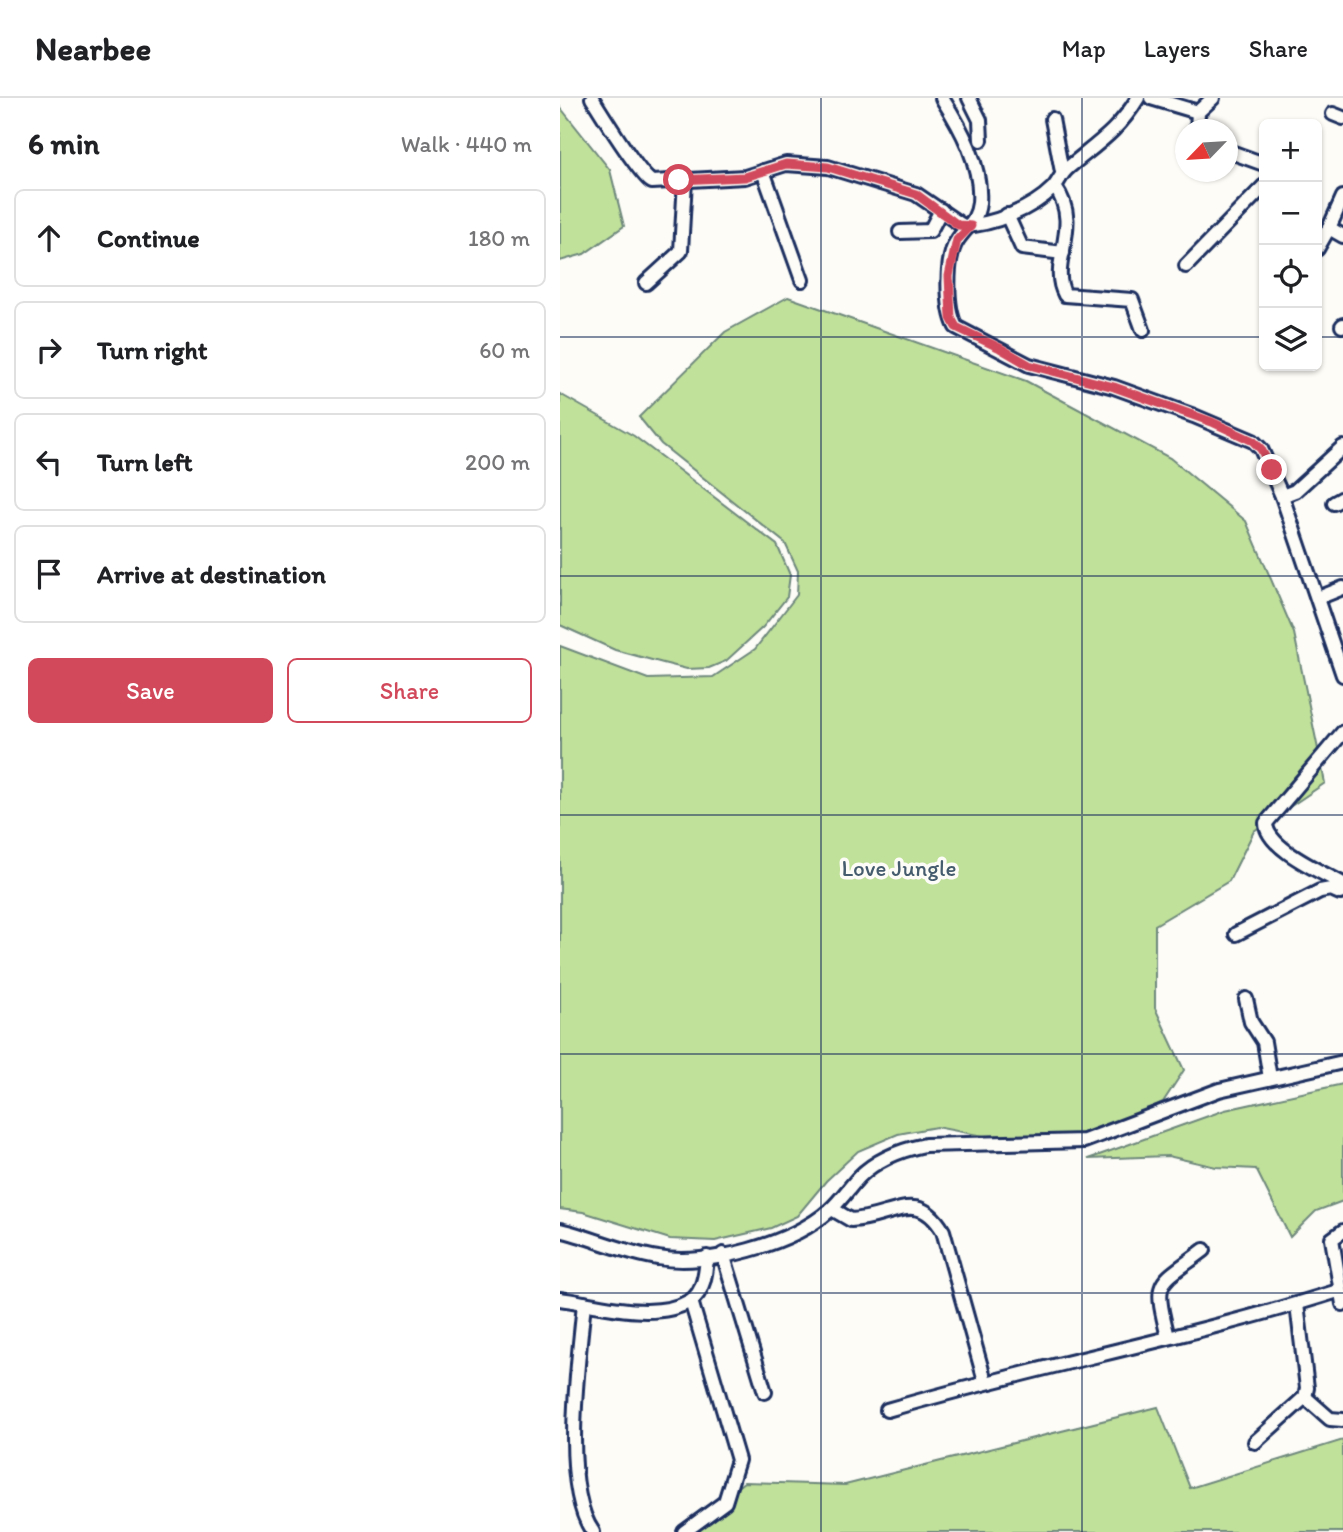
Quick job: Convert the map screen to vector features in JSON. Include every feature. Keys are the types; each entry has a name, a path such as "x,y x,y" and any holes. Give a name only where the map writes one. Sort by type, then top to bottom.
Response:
{"street":[{"path":"592,98 645,178 659,183 745,177 786,164 828,167 916,194 958,225 971,226 1007,215 1055,187 1062,172 1114,133 1138,98"},
{"path":"942,98 963,134 974,163 979,200 971,226 957,240 949,276 951,318 956,327 1029,365 1114,387 1203,419 1253,441 1261,449 1282,496 1343,675"},
{"path":"969,98 980,120 981,140"},
{"path":"1151,98 1198,112"},
{"path":"1198,119 1198,112 1213,98"},
{"path":"1052,120 1062,172"},
{"path":"1238,155 1259,162"},
{"path":"763,171 802,280"},
{"path":"646,283 681,251 685,180"},
{"path":"1055,187 1068,212 1061,282 1065,295 1132,300 1143,330"},
{"path":"1186,266 1259,191"},
{"path":"1319,245 1343,197"},
{"path":"900,232 930,231 941,211"},
{"path":"1007,215 1021,248 1063,253"},
{"path":"1329,228 1343,236"},
{"path":"1282,496 1295,491 1343,447"},
{"path":"1318,598 1343,588"},
{"path":"1342,892 1276,845 1268,833 1266,823 1343,732"},
{"path":"1236,934 1320,891 1331,889 1342,892"},
{"path":"1246,999 1251,1022 1264,1042 1270,1078"},
{"path":"560,1230 660,1259 686,1261 723,1254 763,1245 802,1230 832,1209 860,1176 902,1150 926,1145 1084,1141 1191,1098 1343,1062"},
{"path":"832,1209 851,1220 912,1207 925,1208 934,1216 943,1231 985,1381"},
{"path":"887,1410 985,1381 1297,1304 1341,1298 1332,1239 1343,1231"},
{"path":"1168,1337 1158,1298 1159,1289 1164,1280 1204,1250"},
{"path":"723,1254 765,1392"},
{"path":"560,1299 656,1310 691,1301 705,1278 708,1257"},
{"path":"684,1532 725,1502 738,1460 691,1301"},
{"path":"583,1303 574,1432 581,1501 593,1532"},
{"path":"1255,1442 1305,1397 1307,1388 1297,1304"},
{"path":"1305,1397 1325,1416 1343,1420"}],"green space":[{"path":"560,107 610,170 624,226 584,254 560,261"},
{"name":"Love Jungle","path":"788,297 1026,381 1170,458 1246,521 1294,633 1325,783 1254,831 1229,881 1155,925 1155,1008 1184,1070 1163,1102 1095,1133 999,1139 936,1127 898,1134 858,1151 826,1181 797,1216 771,1228 715,1241 670,1239 583,1212 560,1209 560,646 648,679 713,677 755,649 797,595 798,571 785,543 661,444 639,417 725,332"},
{"path":"560,394 634,436 777,545 790,575 787,597 763,627 726,661 709,668 687,669 615,650 560,625"},
{"path":"1343,1084 1343,1201 1316,1211 1290,1237 1256,1169 1216,1167 1168,1156 1088,1159 1225,1110"},
{"path":"1158,1407 1190,1488 1343,1440 1343,1532 680,1532 744,1482 845,1485"}],"route":[{"path":"679,180 752,176 786,164 828,167 916,194 958,225 971,226 957,240 949,276 951,318 956,327 1029,365 1114,387 1212,422 1253,441 1261,449 1272,470"}]}
